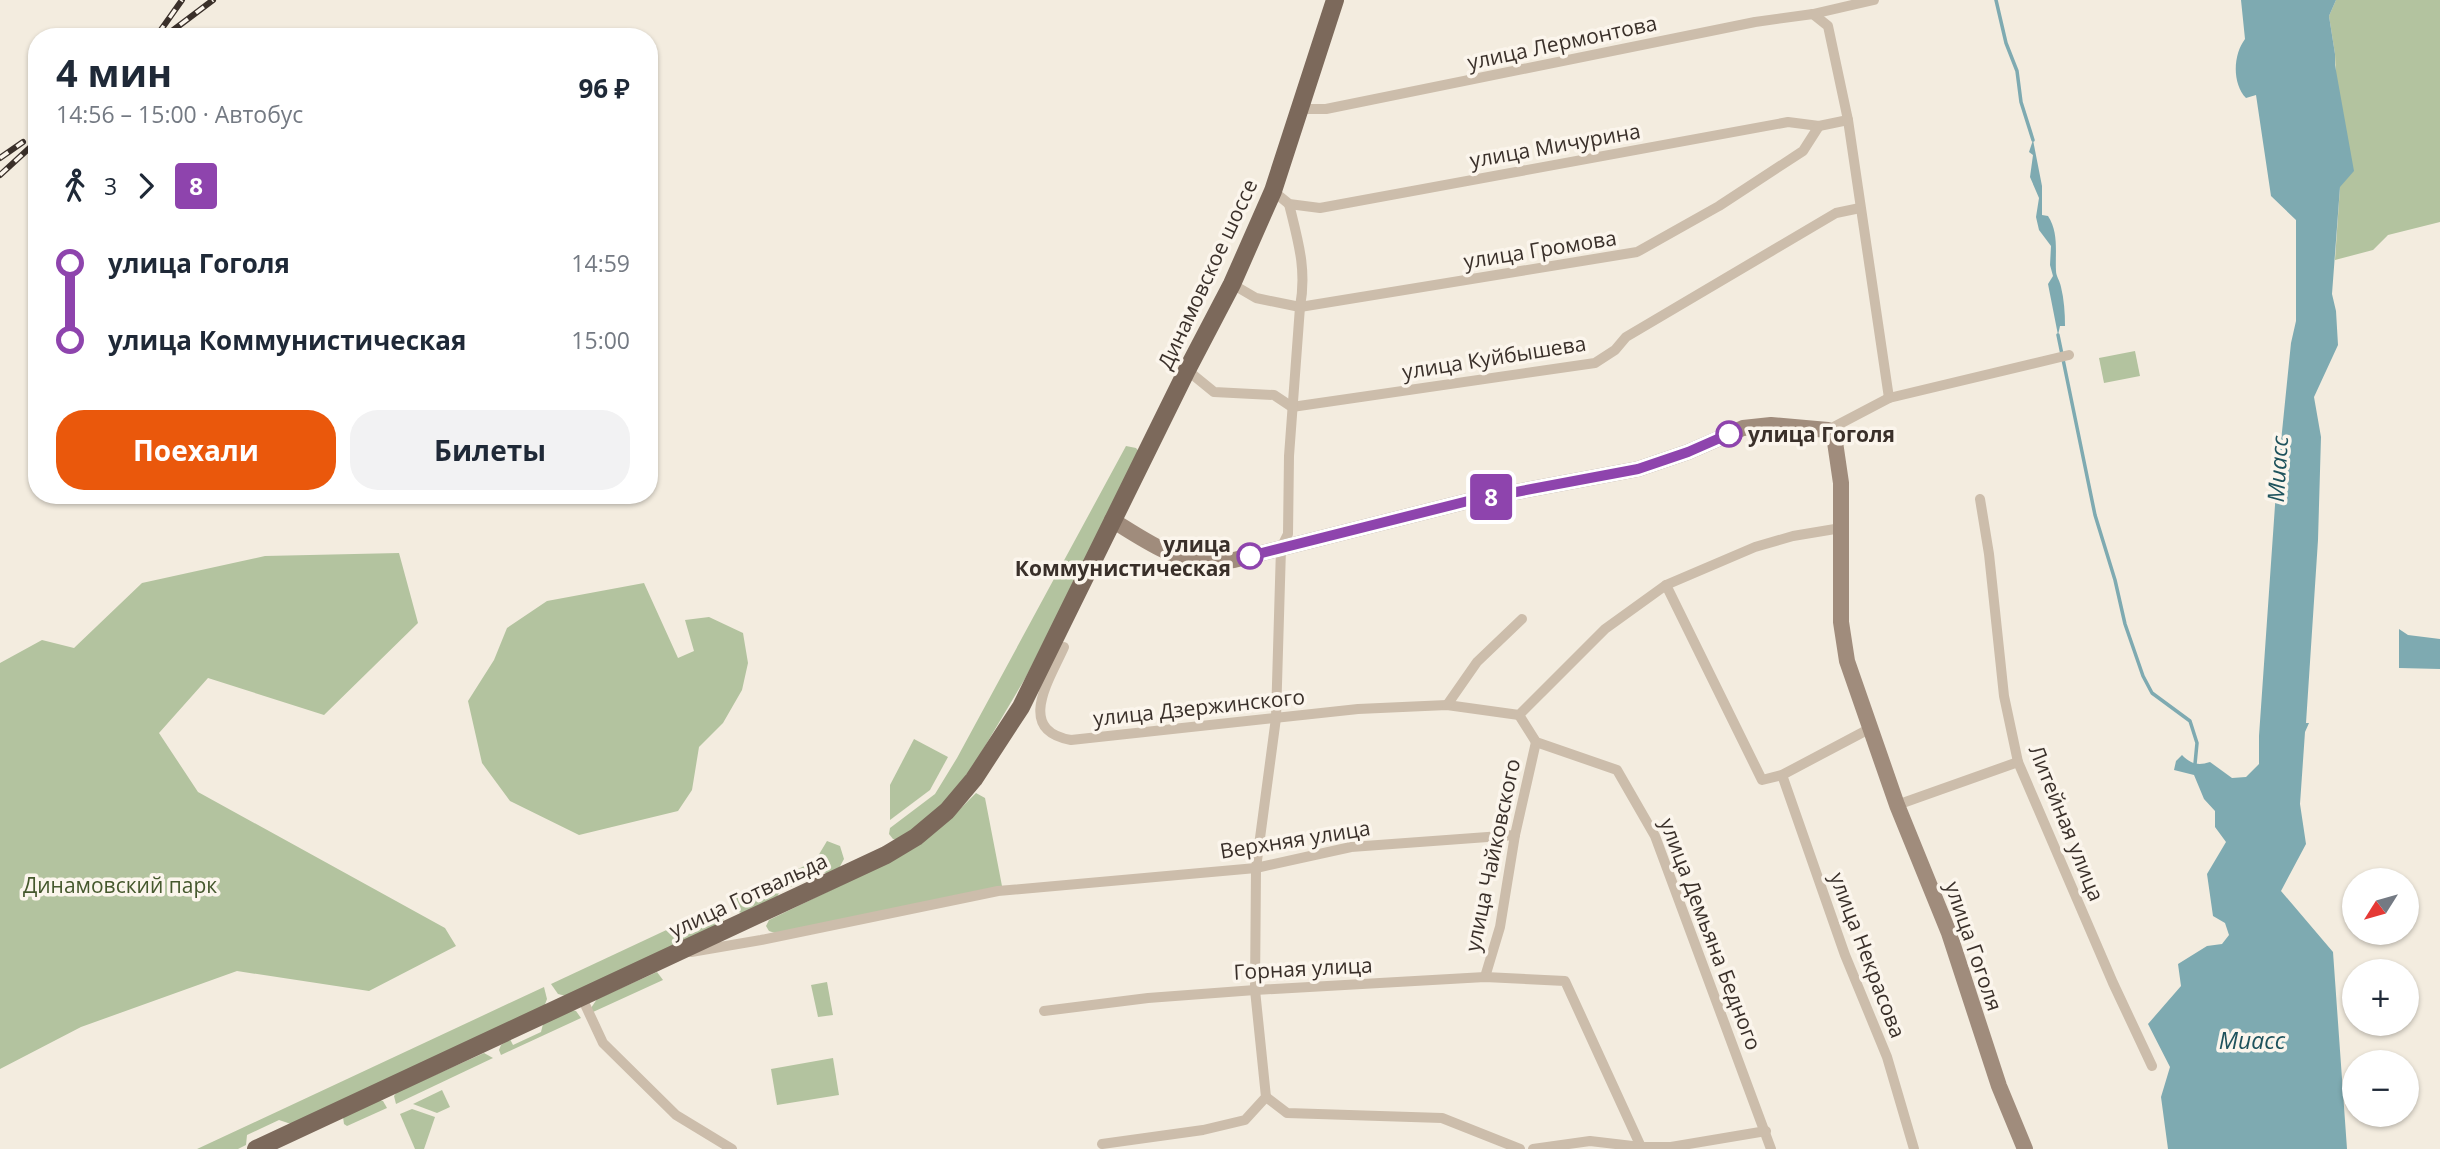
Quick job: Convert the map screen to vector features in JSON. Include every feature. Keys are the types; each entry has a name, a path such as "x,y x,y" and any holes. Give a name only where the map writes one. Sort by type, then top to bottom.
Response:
{"main road":[{"name":"Динамовское шоссе","path":"1112,520 1232,284 1273,191 1335,0"},
{"name":"улица Готвальда","path":"256,1149 752,919 886,855 916,837 947,811 975,779 1021,707 1112,520"}],"street":[{"name":"улица Лермонтова","path":"1298,109 1326,110 1755,22 1813,15 1874,0"},
{"path":"1813,15 1828,26 1848,120 1889,398"},
{"name":"улица Мичурина","path":"1289,204 1320,208 1788,122 1819,126 1848,120"},
{"name":"улица Громова","path":"1232,284 1256,298 1300,307 1637,252 1719,206 1803,151 1819,126"},
{"path":"1273,191 1289,204 1303,263 1304,288 1300,307 1289,456 1288,534 1281,548 1276,718 1256,868 1255,990 1266,1097 1287,1113 1442,1118 1520,1149"},
{"name":"улица Куйбышева","path":"1293,407 1595,363 1615,350 1626,337 1836,213 1860,208"},
{"path":"1112,520 1186,558 1206,562 1234,560 1468,501 1638,469 1688,452 1744,428 1771,425 1828,430 1889,398 2069,355"},
{"path":"1187,370 1214,392 1274,395 1293,407"},
{"name":"улица Гоголя","path":"1828,430 1835,442 1840,483 1841,622 1847,661 1897,805 1949,933 1999,1086 2025,1149"},
{"name":"Литейная улица","path":"1980,499 1989,554 2004,695 2018,762 2113,983 2152,1066"},
{"path":"1536,742 1519,715 1605,629 1666,585 1755,547 1793,536 1841,528"},
{"path":"1666,585 1762,780 1782,775 1869,729"},
{"path":"1447,705 1477,662 1522,619"},
{"name":"улица Дзержинского","path":"1064,647 1042,697 1039,713 1044,727 1056,737 1071,740 1358,709 1447,705 1519,715"},
{"name":"улица Чайковского","path":"1485,977 1500,927 1515,835 1536,742"},
{"name":"улица Демьяна Бедного","path":"1536,742 1617,770 1655,836 1771,1149"},
{"path":"1897,805 2018,762"},
{"name":"улица Некрасова","path":"1782,775 1845,955 1886,1057 1914,1149"},
{"name":"Верхняя улица","path":"676,954 761,940 998,891 1256,868 1351,847 1515,835"},
{"path":"752,919 761,940"},
{"name":"Горная улица","path":"1044,1011 1148,998 1255,990 1485,977 1564,981 1642,1148"},
{"path":"582,998 603,1043 676,1115 732,1148"},
{"path":"1102,1144 1203,1130 1245,1119 1266,1097"},
{"path":"1533,1149 1590,1141 1642,1148 1671,1147 1766,1131"}],"green space":[{"path":"2336,0 2440,0 2440,222 2388,235 2373,250 2335,260 2340,187 2335,54 2329,16"},
{"path":"2135,351 2140,376 2104,383 2099,358"},
{"path":"1126,446 1136,448 1140,453 1026,677 972,768 942,805 899,840 893,839 889,834 890,828 935,794 957,758"},
{"name":"Динамовский парк","path":"399,553 418,623 324,715 208,678 159,733 198,792 445,928 456,946 369,991 237,971 81,1027 0,1069 0,663 42,640 74,648 142,583 265,556"},
{"path":"644,583 678,658 694,651 685,620 709,617 743,633 748,663 742,690 723,723 699,747 692,790 678,811 579,835 510,801 482,763 468,701 494,660 507,628 547,601"},
{"path":"914,739 948,757 930,790 890,820 890,785"},
{"path":"976,793 985,798 1002,886 775,933 769,931 766,926 769,920 889,862 953,816"},
{"path":"827,841 840,846 844,859 838,870 829,874 823,872 808,879 798,869 815,861"},
{"path":"786,874 792,886 779,893 776,899 744,914 736,911 730,901"},
{"path":"722,904 725,916 722,924 566,996 558,994 551,984"},
{"path":"657,972 663,980 593,1012 591,1008 597,999"},
{"path":"827,982 833,1015 818,1017 811,985"},
{"path":"544,987 547,999 544,1007 291,1124 279,1120 247,1135 246,1145 238,1149 197,1149"},
{"path":"572,1010 581,1018 501,1055 501,1045 510,1039 513,1045 541,1032 543,1024"},
{"path":"484,1053 493,1058 396,1104 394,1096 397,1092"},
{"path":"833,1058 839,1095 777,1105 771,1069"},
{"path":"442,1090 450,1107 437,1113 413,1104"},
{"path":"379,1100 383,1101 387,1108 347,1126 344,1124 343,1117"},
{"path":"412,1109 435,1117 424,1149 415,1149 400,1114"}],"water":[{"name":"Миасс","path":"2241,0 2336,0 2329,16 2354,171 2340,187 2332,294 2338,345 2314,397 2321,437 2318,540 2306,723 2309,723 2305,732 2300,804 2306,844 2281,891 2333,952 2342,1079 2342,1127 2345,1127 2347,1149 2168,1149 2161,1097 2170,1067 2148,1024 2181,986 2178,964 2207,946 2222,944 2229,935 2225,923 2213,916 2207,874 2226,842 2215,827 2215,811 2204,799 2194,775 2174,770 2176,761 2182,755 2195,763 2210,762 2232,778 2246,777 2259,764 2276,491 2291,343 2296,321 2296,220 2271,196 2256,95 2246,98 2238,85 2236,61 2245,39"},
{"path":"2033,140 2042,186 2042,215 2048,216 2054,229 2056,273 2064,301 2065,326 2060,326 2058,335 2048,284 2053,276 2050,265 2051,246 2039,230 2036,217 2039,198 2030,177 2033,155 2029,152"},
{"path":"2399,629 2408,635 2440,639 2440,669 2399,668"}],"waterway":[{"path":"1996,0 2006,43 2017,71 2021,102 2033,140"},
{"path":"2058,335 2095,515 2125,624 2143,676 2152,693 2190,721 2197,743 2195,764"}],"railway":[{"path":"162,28 182,0"},
{"path":"176,28 213,0"},
{"path":"0,158 23,142"},
{"path":"0,175 28,149"}],"bus line":[{"name":"8","path":"1250,556 1468,501 1638,469 1729,434"}],"place":[{"name":"улица Гоголя","path":"1729,434"},
{"name":"улица Коммунистическая","path":"1250,556"}]}
